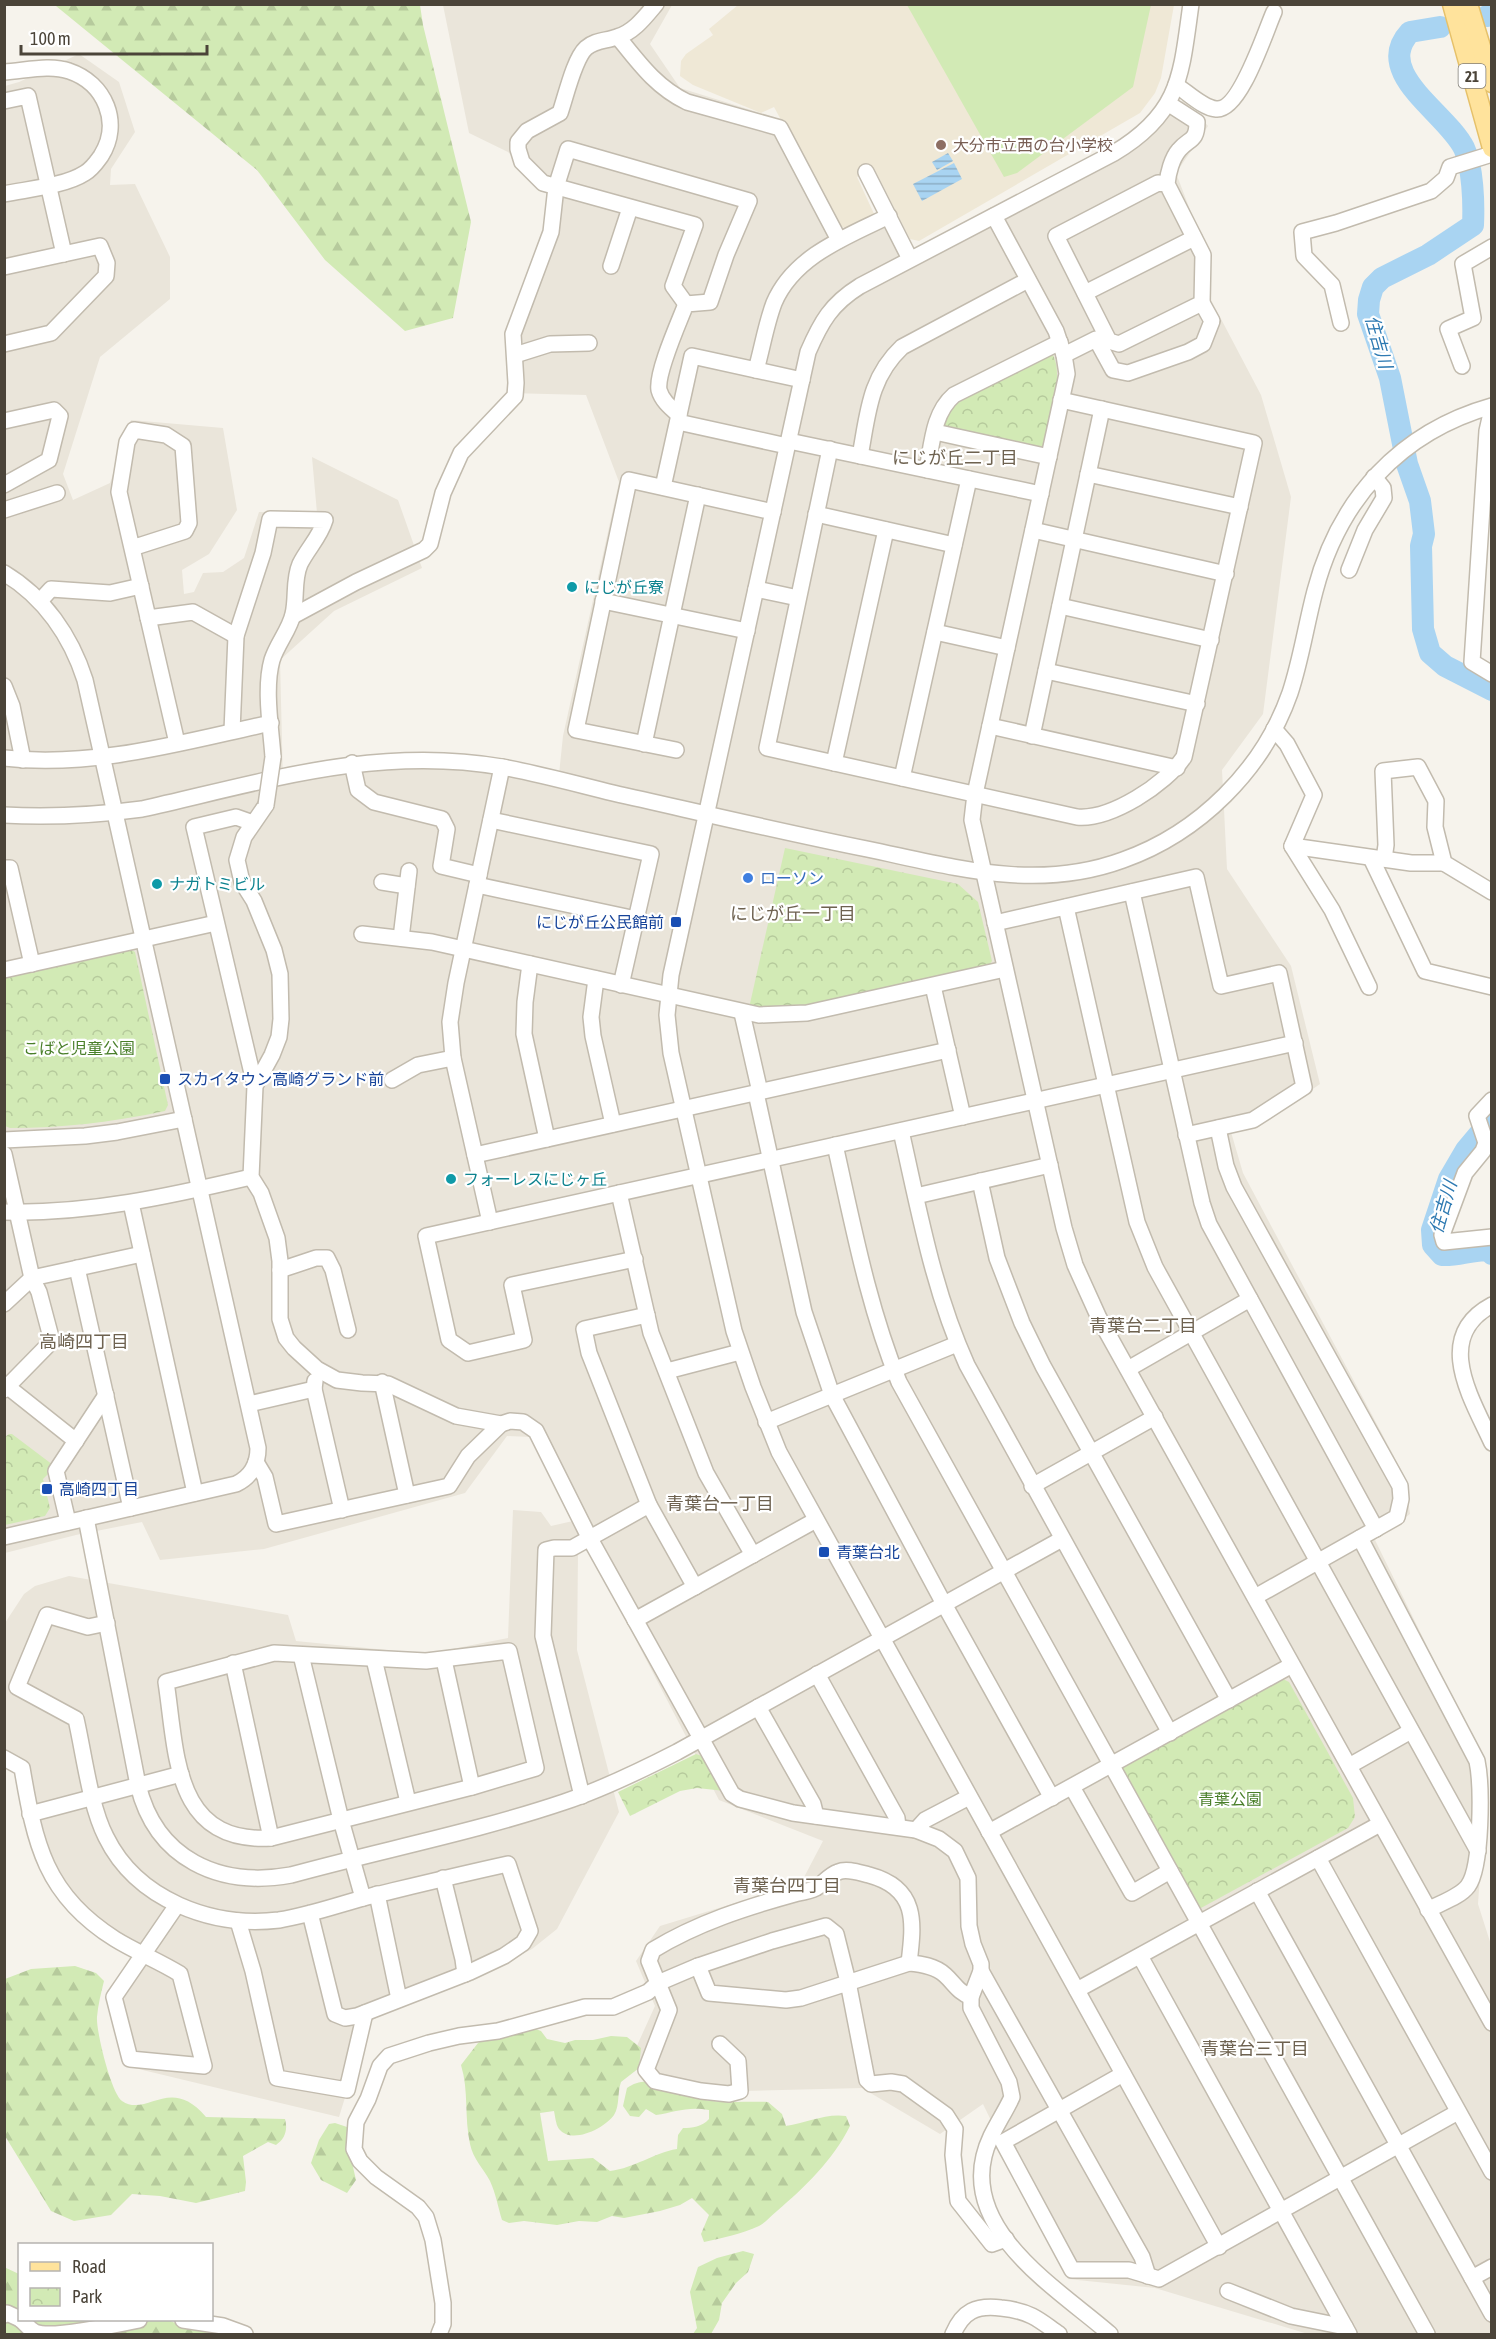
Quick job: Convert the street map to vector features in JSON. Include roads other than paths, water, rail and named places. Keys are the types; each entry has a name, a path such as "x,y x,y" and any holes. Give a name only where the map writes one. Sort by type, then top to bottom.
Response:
{"main road":[{"name":"21","path":"1452,4 1491,148"},
{"name":"21","path":"1468,4 1491,83"}],"street":[{"path":"1191,4 1176,85 1169,104 1146,131 1126,146 843,296 827,314 808,352 668,996 668,1033 740,1352 766,1422 790,1475 1219,2247"},
{"path":"650,7 639,23 618,37 598,41 586,48 579,58 560,113 527,131 518,142 518,149 522,162 543,183 695,225 673,286 686,304"},
{"path":"1176,85 1209,107 1218,110 1226,108 1234,101 1243,85 1274,12"},
{"path":"618,37 648,74 660,86 677,97 687,102 780,128 840,240"},
{"path":"4,72 51,69 70,71 88,80 97,88 108,109 111,131 104,151 96,163 84,174 48,185 4,194"},
{"path":"4,101 28,96 64,254"},
{"path":"927,470 939,413 954,395 1062,348 1096,339 1113,370 1128,374 1188,352 1203,344 1212,321 1202,303 1203,255 1167,184 1168,173 1178,150 1190,142 1197,132 1197,122 1169,104"},
{"path":"293,616 356,582 424,550 430,544 444,494 461,453 515,396 513,334 551,232 556,187 568,149 749,201 726,255 710,302 686,304"},
{"path":"1341,323 1332,285 1304,256 1302,232 1336,224 1431,191 1446,178 1450,167 1491,154"},
{"path":"866,171 910,259"},
{"path":"1167,184 1158,183 1056,236 1109,341 1119,344 1202,303"},
{"path":"611,266 630,208"},
{"path":"756,370 772,308 783,288 808,260 840,240 889,216"},
{"path":"994,216 1062,348 1067,374 975,794 972,820 1064,1228 1086,1293 1491,2023"},
{"path":"1085,292 1194,238"},
{"path":"4,267 100,246 106,263 106,276 51,333 4,344"},
{"path":"1462,366 1448,329 1473,318 1463,264 1491,246"},
{"path":"860,456 873,389 879,374 890,358 902,347 1028,280"},
{"path":"686,304 670,344 659,382 659,390 678,419 1041,494"},
{"path":"515,356 550,344 589,343"},
{"path":"663,487 692,356 802,380"},
{"path":"830,449 767,748 1084,817 1130,802 1177,768 1184,757 1254,443 1061,400"},
{"path":"4,815 68,817 115,813 352,763 416,759 502,767 983,873 1020,877 1072,873 1106,866 1154,847 1194,822 1220,800 1252,763 1274,729 1294,680 1315,591 1326,556 1340,524 1374,477 1390,461 1447,422 1491,407 1487,431 1472,662 1491,674"},
{"path":"1032,736 1102,409"},
{"path":"4,420 54,410 60,416 48,460 4,484"},
{"path":"132,548 185,531 189,523 183,446 166,435 134,430 127,442 119,492 177,743"},
{"path":"935,432 1049,457"},
{"path":"1088,474 1240,507"},
{"path":"1349,570 1365,530 1384,498 1383,488 1374,477"},
{"path":"902,778 969,479"},
{"path":"676,750 576,730 629,480 773,512"},
{"path":"4,510 57,493"},
{"path":"644,744 698,495"},
{"path":"816,514 954,545"},
{"path":"231,731 236,636 263,553 270,519 325,520 322,532 300,565 293,616 272,661 269,681 273,757 266,805 239,848 237,860 242,882 254,901 278,962 281,1019 276,1046 255,1086"},
{"path":"834,763 886,530"},
{"path":"1033,530 1226,574"},
{"path":"4,573 40,601 67,636 79,661 103,758 258,1448 256,1462 250,1474 242,1481 4,1537"},
{"path":"40,601 51,589 110,593 141,586"},
{"path":"756,589 798,598"},
{"path":"603,601 747,631"},
{"path":"1060,606 1211,640"},
{"path":"148,618 193,612 236,636"},
{"path":"935,632 1007,648"},
{"path":"1046,671 1197,704"},
{"path":"4,686 12,706 23,760"},
{"path":"4,758 64,762 103,758 271,723"},
{"path":"990,726 1177,768"},
{"path":"1274,729 1287,744 1314,795 1292,846"},
{"path":"352,763 358,790 374,802 442,819 447,829 441,866 478,880 636,919"},
{"path":"490,1222 453,1058 450,1022 463,949 502,767"},
{"path":"1378,859 1386,845 1383,771 1418,767 1436,801 1435,827 1444,863"},
{"path":"254,823 236,818 194,827 255,1086 251,1177 261,1193 274,1227 279,1250 279,1308 283,1329 294,1348 317,1369 337,1380 362,1383 382,1382 456,1416 501,1424"},
{"path":"490,820 651,854 621,985"},
{"path":"1292,846 1411,863 1444,863 1491,892"},
{"path":"1292,846 1332,910 1369,987"},
{"path":"1378,859 1425,971 1491,987"},
{"path":"4,868 10,868 32,964"},
{"path":"995,923 1196,877 1221,986 1279,973 1304,1087 1253,1119 1186,1135"},
{"path":"382,882 408,878 401,938"},
{"path":"1132,892 1186,1135 1209,1224 1376,1529"},
{"path":"1066,907 1137,1222 1155,1267 1478,1851"},
{"path":"4,970 216,923"},
{"path":"362,934 432,942 742,1013 777,1016 807,1013 1005,969"},
{"path":"530,964 524,1034 547,1139"},
{"path":"596,979 591,1017 592,1027 613,1124"},
{"path":"933,986 963,1117"},
{"path":"742,1013 804,1312 832,1395 944,1604 1052,1798"},
{"path":"634,1259 512,1285 524,1340 468,1353 449,1340 426,1236 1294,1043"},
{"path":"475,1155 948,1050"},
{"path":"392,1080 418,1065 453,1058"},
{"path":"1491,1100 1477,1116 1486,1143 1483,1151 1465,1173 1442,1235 1444,1242 1491,1237"},
{"path":"4,1140 85,1136 184,1119"},
{"path":"1218,1128 1226,1166 1234,1187 1400,1486 1401,1499 1397,1517 1255,1597"},
{"path":"901,1131 935,1279 957,1344 976,1385 1170,1732"},
{"path":"835,1145 865,1280 894,1370 1427,2334"},
{"path":"4,1155 11,1213 32,1278 39,1292 52,1341 6,1388 76,1441"},
{"path":"916,1196 1050,1165"},
{"path":"11,1213 75,1210 131,1203 251,1177"},
{"path":"980,1181 997,1258 1022,1323 1229,1700"},
{"path":"619,1193 651,1333 706,1473 753,1555"},
{"path":"131,1203 195,1493"},
{"path":"4,1304 32,1278 142,1254"},
{"path":"280,1270 316,1258 327,1258 333,1270 348,1330"},
{"path":"77,1268 131,1508"},
{"path":"1128,1369 1250,1299"},
{"path":"1490,1306 1477,1314 1465,1329 1460,1347 1460,1363 1465,1384 1491,1443"},
{"path":"647,1315 584,1329 589,1353 649,1505 694,1587"},
{"path":"766,1422 957,1344"},
{"path":"667,1371 740,1352"},
{"path":"317,1369 314,1389 342,1510"},
{"path":"382,1382 407,1495"},
{"path":"249,1404 314,1389"},
{"path":"68,1522 56,1471 106,1395"},
{"path":"1032,1486 1155,1417"},
{"path":"256,1462 265,1477 276,1524 449,1486 468,1456 501,1424 510,1421 523,1422 536,1431 590,1537 732,1794 740,1799 816,1816 916,1830 939,1839 955,1851 961,1861 969,1887 971,1936 981,1971 1142,2257 1148,2276"},
{"path":"582,1796 543,1636 546,1550 572,1548 649,1505"},
{"path":"86,1518 138,1785 148,1818 163,1839 178,1853 208,1870 247,1878 274,1878 495,1822 582,1796 642,1770 1062,1539"},
{"path":"635,1620 816,1520"},
{"path":"1360,1538 1477,1761 1481,1781 1478,1851 1471,1883 1465,1890 1428,1910"},
{"path":"107,1623 88,1628 47,1615 17,1687 76,1719 93,1797 106,1838 129,1872 148,1887 177,1905 201,1914 238,1921 277,1920 508,1864 530,1931 527,1940 514,1950 465,1974 365,2013 345,2018 335,2014 310,1913"},
{"path":"509,1651 536,1768 472,1787 271,1838 244,1837 230,1833 207,1821 192,1805 181,1774 166,1682 274,1653 374,1659 444,1660 509,1651"},
{"path":"301,1655 341,1820 352,1858 370,1896 393,1962 399,2000"},
{"path":"374,1659 408,1802"},
{"path":"444,1660 472,1787"},
{"path":"233,1663 271,1838"},
{"path":"989,1832 1292,1665"},
{"path":"817,1674 897,1818 898,1827"},
{"path":"758,1707 813,1804 816,1816"},
{"path":"1349,1766 1411,1731"},
{"path":"4,1758 22,1768 30,1814 45,1863 76,1908 114,1938 143,1954 180,1974 204,2066 130,2059 114,1997 143,1954 177,1905"},
{"path":"30,1814 181,1774"},
{"path":"1071,1787 1132,1893 1170,1871"},
{"path":"1349,1841 1360,1831 1367,1817 1368,1810 1363,1791"},
{"path":"916,1830 925,1820 969,1797"},
{"path":"1077,1990 1380,1824"},
{"path":"1318,1858 1458,2112 1489,2163"},
{"path":"720,2044 738,2061 740,2091 729,2094 710,2092 655,2081 646,2070 669,2010 649,1961 650,1955 653,1950 670,1940 707,1922 816,1888 840,1871 865,1874 886,1881 906,1898 913,1919 909,1963"},
{"path":"443,1878 465,1974"},
{"path":"1257,1891 1491,2313"},
{"path":"238,1921 253,1971 277,2078 347,2090 365,2013"},
{"path":"440,2334 443,2324 443,2304 433,2240 426,2217 418,2207 376,2177 360,2161 354,2149 356,2122 368,2099 380,2066 389,2056 439,2041 498,2031 585,2007 614,2007 648,1992 658,1983 698,1966 826,1926 836,1934 867,2080 871,2084 891,2082 903,2084 946,2115 955,2129 952,2155 958,2201 992,2244 1006,2239"},
{"path":"1140,1956 1347,2331"},
{"path":"1061,1962 1072,1973 1082,1978 1091,1979 1103,1976"},
{"path":"698,1966 709,1993 786,2000 801,1998 909,1963 939,1970 958,1990 971,1997"},
{"path":"981,1971 971,1997 972,2013 1009,2082 1012,2092 1009,2104 989,2139 982,2171 987,2203 1006,2239 1025,2263 1110,2334"},
{"path":"1123,2074 1003,2142 1071,2270 1129,2270 1159,2279 1282,2213 1458,2112"},
{"path":"1472,2278 1491,2267"},
{"path":"1228,2291 1291,2316 1347,2331"},
{"path":"953,2334 963,2317 986,2306 1023,2312 1059,2334"},
{"path":"4,2314 18,2318"},
{"path":"22,2321 36,2333 57,2334 131,2321"},
{"path":"194,2321 223,2326 245,2334"}],"water":[{"path":"948,153 953,161 937,170 932,162"},
{"path":"954,163 962,179 922,201 913,184"}],"waterway":[{"name":"住吉川","path":"1487,16 1492,15"},
{"name":"住吉川","path":"1440,27 1410,32 1401,47 1400,62 1416,92 1455,134 1464,148 1471,175 1473,225 1428,255 1382,278 1373,287 1368,314 1390,378 1407,464 1420,501 1424,534 1421,546 1423,629 1430,653 1445,666 1492,690"},
{"name":"住吉川","path":"1492,1119 1466,1150 1449,1179 1432,1230 1433,1245 1442,1255 1488,1250 1492,1254"}],"place":[{"name":"大分市立西の台小学校","path":"941,145"},
{"name":"にじが丘寮","path":"572,587"},
{"name":"ローソン","path":"748,878"},
{"name":"ナガトミビル","path":"157,884"},
{"name":"にじが丘公民館前","path":"676,922"},
{"name":"スカイタウン高崎グランド前","path":"165,1079"},
{"name":"フォーレスにじヶ丘","path":"451,1179"},
{"name":"高崎四丁目","path":"47,1489"},
{"name":"青葉台北","path":"824,1552"}],"district":[{"name":"にじが丘二丁目","path":"955,457"},
{"name":"にじが丘一丁目","path":"793,913"},
{"name":"青葉台二丁目","path":"1143,1325"},
{"name":"高崎四丁目","path":"84,1341"},
{"name":"青葉台一丁目","path":"720,1503"},
{"name":"青葉台四丁目","path":"787,1885"},
{"name":"青葉台三丁目","path":"1255,2048"}],"park label":[{"name":"こばと児童公園","path":"79,1048"},
{"name":"青葉公園","path":"1230,1799"}]}
